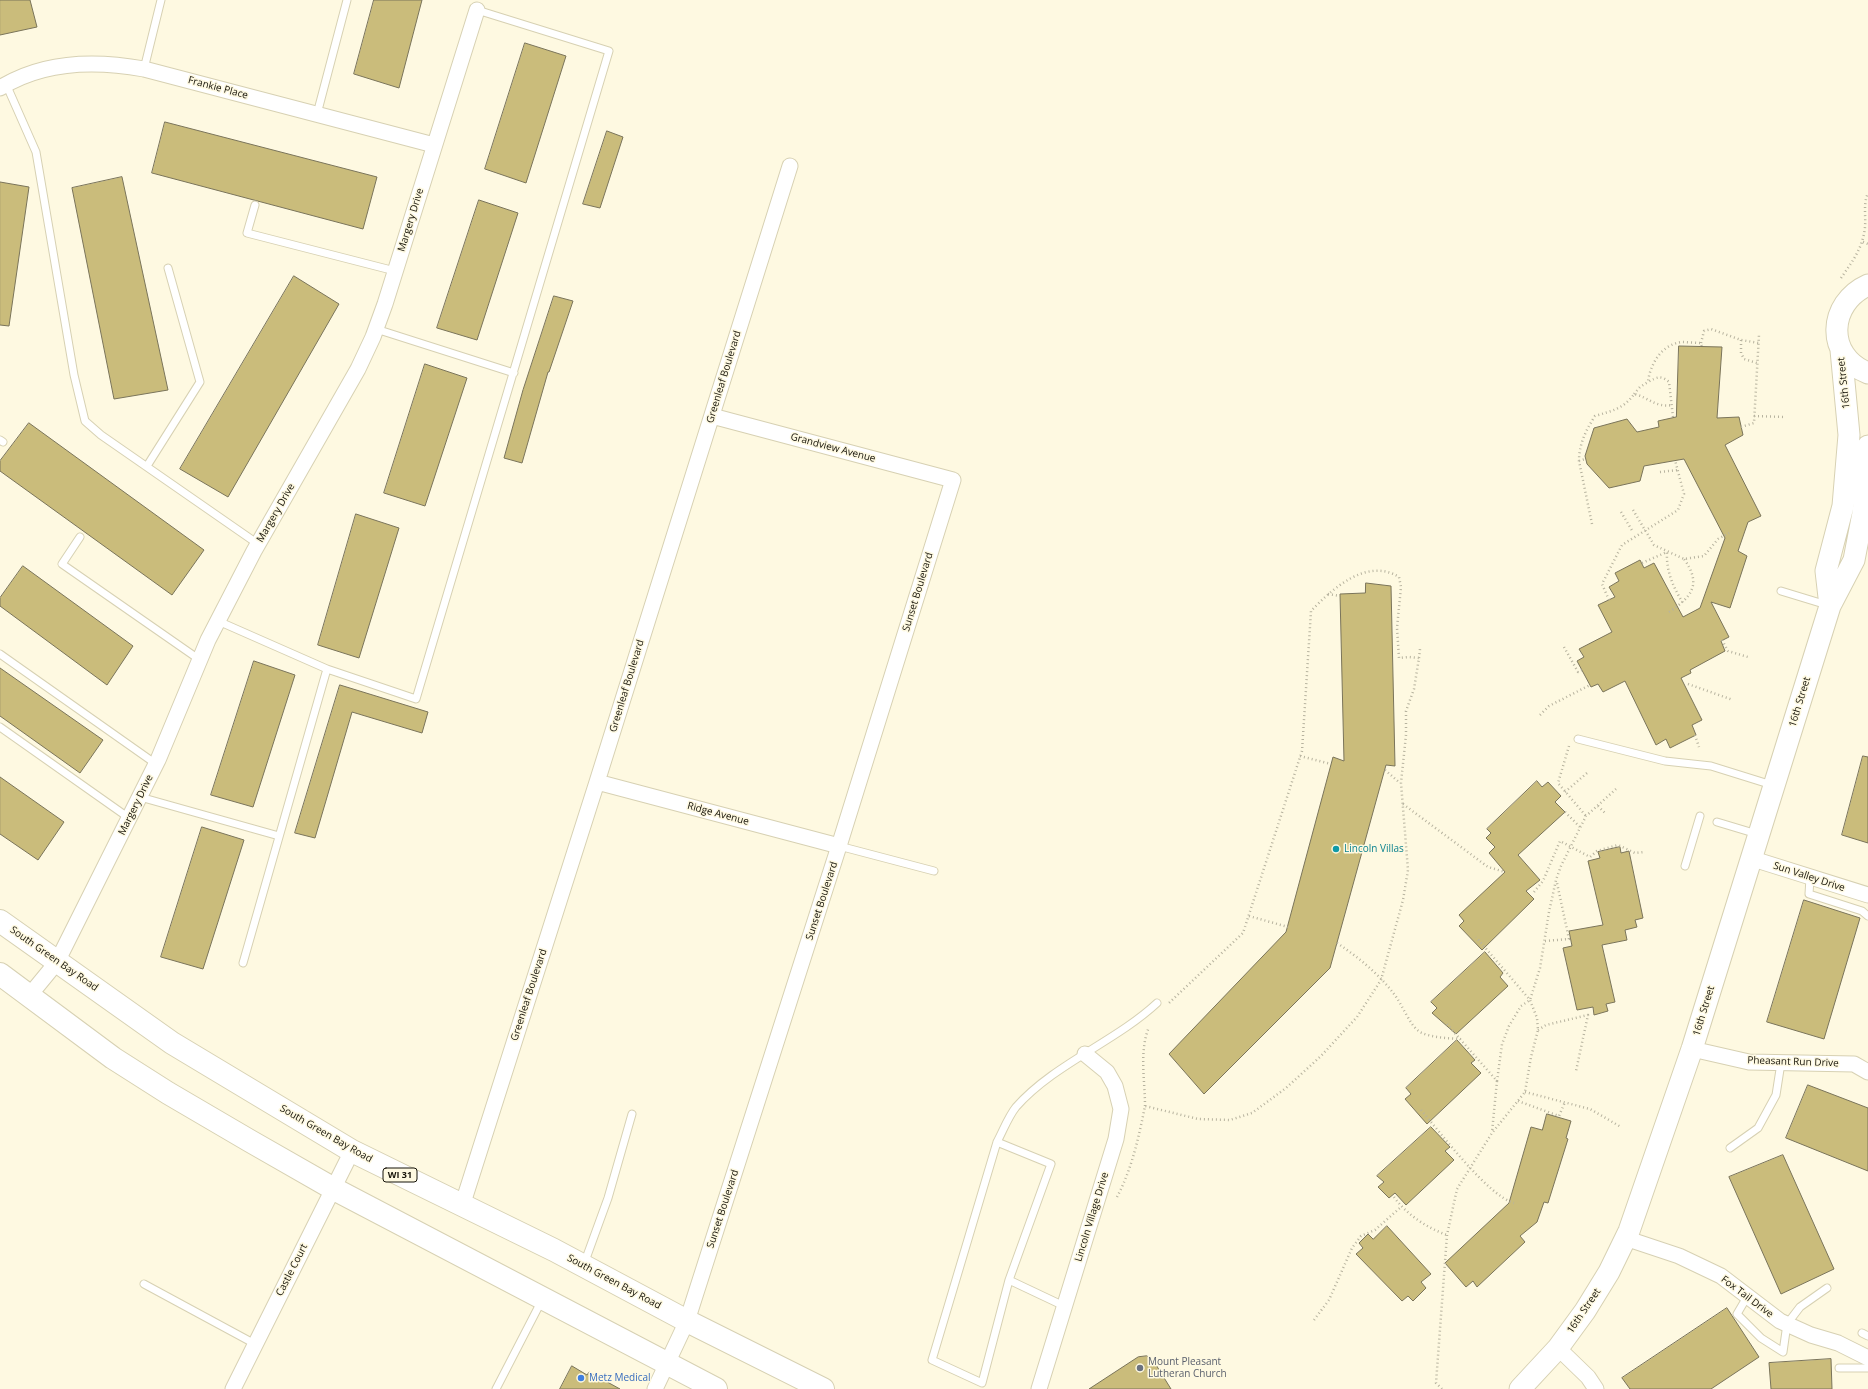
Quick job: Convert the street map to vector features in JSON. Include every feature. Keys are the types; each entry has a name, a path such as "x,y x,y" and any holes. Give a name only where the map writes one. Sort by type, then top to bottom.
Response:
{"main road":[{"name":"South Green Bay Road","path":"0,921 172,1043 352,1151 584,1266 688,1321 823,1389"},
{"path":"0,974 113,1058 168,1092 334,1189 716,1389"}],"street":[{"name":"Margery Drive","path":"29,996 57,962 156,764 218,621 258,544 358,369 376,329 477,10"},
{"name":"Frankie Place","path":"3,87 21,77 53,67 86,63 120,64 434,145"},
{"name":"Greenleaf Boulevard","path":"462,1206 597,782 790,166"},
{"name":"16th Street","path":"1830,606 1826,571 1843,506 1849,434 1841,350 1836,330 1839,314 1846,300 1863,288 1868,271"},
{"name":"16th Street","path":"1841,350 1847,359 1859,370 1868,373"},
{"name":"Grandview Avenue","path":"712,416 953,480"},
{"name":"16th Street","path":"1520,1389 1558,1348 1585,1311 1609,1272 1625,1238 1644,1191 1692,1049 1750,858 1830,606 1854,560 1866,508 1868,446"},
{"name":"Sunset Boulevard","path":"654,1389 688,1321 839,846 953,480"},
{"name":"Ridge Avenue","path":"597,782 839,846"},
{"name":"Sun Valley Drive","path":"1750,858 1868,895"},
{"name":"Pheasant Run Drive","path":"1692,1049 1749,1062 1854,1064 1868,1072"},
{"name":"Lincoln Village Drive","path":"1039,1389 1116,1139 1121,1108 1115,1086 1107,1072 1085,1054"},
{"name":"Castle Court","path":"233,1389 352,1151"},
{"name":"Fox Tail Drive","path":"1625,1238 1679,1256 1721,1276 1780,1322 1811,1335 1838,1343 1868,1358"},
{"path":"1558,1348 1588,1377 1596,1389"}],"lane":[{"path":"144,69 161,0"},
{"path":"317,114 347,0"},
{"path":"218,621 327,669 416,699 609,51 477,10"},
{"path":"3,87 36,152 70,352 85,421 101,435 258,544"},
{"path":"255,205 247,233 395,271"},
{"path":"147,466 200,382 168,268"},
{"path":"376,329 514,373"},
{"path":"80,537 62,564 200,660"},
{"path":"1781,591 1830,606"},
{"path":"0,654 156,764"},
{"path":"243,963 327,669"},
{"path":"0,727 130,818"},
{"path":"1578,739 1665,761 1711,766 1774,785"},
{"path":"140,797 279,836"},
{"path":"1685,866 1700,816"},
{"path":"1717,822 1758,834"},
{"path":"839,846 934,871"},
{"path":"1810,878 1809,894 1862,911 1868,916"},
{"path":"997,1142 1051,1164 1009,1280 982,1383 932,1360 997,1142 1015,1108 1033,1091 1085,1054 1140,1018 1157,1003"},
{"path":"1730,1148 1758,1128 1776,1095 1781,1063"},
{"path":"584,1266 608,1198 632,1114"},
{"path":"1009,1280 1064,1306"},
{"path":"144,1284 255,1344"},
{"path":"1747,1297 1737,1314 1761,1338 1783,1352 1787,1324 1800,1307 1827,1288"},
{"path":"496,1389 543,1298"},
{"path":"1838,1368 1868,1368"}],"path":[{"path":"1868,193 1865,205 1863,242 1868,244"},
{"path":"1648,382 1649,372 1654,361 1663,351 1681,342 1701,345 1704,331 1711,329 1741,340 1758,343"},
{"path":"1741,427 1754,424 1759,335"},
{"path":"1741,340 1741,353 1744,359 1757,363"},
{"path":"1592,524 1579,461 1579,451 1587,428 1595,416 1618,409 1627,404 1640,387 1658,377 1669,382 1674,417"},
{"path":"1634,394 1642,396 1657,405 1672,405"},
{"path":"1754,416 1786,417"},
{"path":"1579,461 1585,459"},
{"path":"1609,600 1602,584 1622,545 1678,510 1684,494 1675,460"},
{"path":"1660,472 1678,470"},
{"path":"1634,510 1654,545 1684,559 1704,556 1718,539 1729,534"},
{"path":"1621,512 1633,532"},
{"path":"1642,563 1667,552"},
{"path":"1667,552 1666,566 1676,593 1683,603"},
{"path":"1669,612 1683,603 1690,595 1694,583 1692,570 1684,559"},
{"path":"1164,1008 1243,933 1302,751 1311,612 1327,594 1364,572 1380,570 1391,572 1399,577 1402,587 1397,628 1399,658 1419,658"},
{"path":"1327,594 1340,596"},
{"path":"1722,640 1728,651 1748,657"},
{"path":"1564,647 1578,672 1582,670"},
{"path":"1145,1106 1198,1119 1230,1120 1252,1113 1286,1088 1321,1056 1357,1017 1381,980 1403,900 1408,870 1401,783 1406,735 1406,711 1414,689 1420,649"},
{"path":"1688,684 1733,700"},
{"path":"1540,714 1549,706 1590,685"},
{"path":"1694,735 1699,747"},
{"path":"1570,743 1558,783 1586,816"},
{"path":"1300,756 1331,764"},
{"path":"1385,770 1401,783"},
{"path":"1565,792 1587,773"},
{"path":"1492,1133 1502,1044 1509,1026 1521,1006 1530,1000 1540,968 1556,880 1570,846 1586,816 1616,789"},
{"path":"1402,803 1488,866 1505,872"},
{"path":"1598,806 1604,813"},
{"path":"1565,812 1580,828"},
{"path":"1534,892 1543,881 1560,841 1590,857 1597,851 1618,845 1635,853 1644,852"},
{"path":"1545,942 1569,939 1556,880"},
{"path":"1249,916 1288,927"},
{"path":"1442,1389 1436,1383 1437,1356 1447,1235 1457,1189 1492,1133 1525,1092 1531,1057 1538,1030 1537,1018 1530,1000 1476,936"},
{"path":"1337,943 1355,954 1381,980 1394,994 1415,1028 1420,1032 1429,1035 1460,1039"},
{"path":"1538,1030 1546,1025 1588,1015 1576,1071"},
{"path":"1117,1197 1123,1186 1139,1134 1145,1106 1144,1049 1145,1038 1151,1023"},
{"path":"1447,1024 1497,1081"},
{"path":"1525,1092 1590,1109 1621,1126"},
{"path":"1518,1101 1559,1116 1565,1102"},
{"path":"1420,1110 1470,1168 1498,1195 1507,1201 1514,1203"},
{"path":"1394,1197 1401,1207 1436,1232 1447,1235"},
{"path":"1314,1320 1329,1300 1352,1248 1361,1236 1375,1230 1401,1207"}],"building":[{"path":"0,0 30,0 37,27 0,35"},
{"path":"374,0 422,0 399,88 354,74"},
{"path":"525,43 566,56 526,183 485,169"},
{"path":"165,122 377,177 363,229 152,173"},
{"path":"607,131 623,137 600,208 583,204"},
{"path":"122,177 168,390 114,399 72,188"},
{"path":"0,182 29,187 9,326 0,325"},
{"path":"479,200 518,213 477,340 437,328"},
{"path":"294,276 339,304 228,497 180,469"},
{"path":"554,296 573,301 548,372 522,463 504,458 523,390"},
{"path":"1679,346 1722,347 1717,418 1739,417 1743,435 1725,445 1761,516 1748,522 1738,551 1747,556 1730,608 1711,602 1729,637 1721,641 1725,651 1690,670 1691,673 1681,678 1702,720 1692,725 1696,735 1670,748 1666,739 1656,745 1625,681 1603,692 1598,684 1591,687 1577,661 1584,657 1579,649 1612,632 1598,605 1615,597 1609,587 1619,581 1615,573 1640,560 1644,568 1654,563 1683,617 1700,608 1725,538 1684,459 1644,466 1640,481 1609,488 1587,464 1585,456 1594,428 1627,419 1637,432 1659,427 1658,421 1676,417"},
{"path":"425,364 467,378 425,506 384,493"},
{"path":"29,423 204,550 172,595 0,471 0,461"},
{"path":"356,514 399,528 359,658 318,645"},
{"path":"23,566 133,646 107,685 0,606 0,598"},
{"name":"Lincoln Villas","path":"1366,583 1391,586 1395,766 1386,765 1330,968 1204,1094 1169,1054 1286,932 1333,757 1344,761 1340,594 1365,593"},
{"path":"254,661 295,675 253,807 211,795"},
{"path":"0,668 103,740 80,773 0,716"},
{"path":"340,685 428,712 422,733 352,712 315,838 295,833"},
{"path":"1863,756 1868,757 1868,843 1842,835"},
{"path":"0,777 64,822 38,860 0,834"},
{"path":"1537,781 1542,787 1548,782 1561,796 1555,802 1565,812 1518,855 1540,880 1526,891 1534,899 1482,950 1459,926 1464,921 1459,915 1505,872 1489,853 1495,847 1486,838 1491,833 1487,829"},
{"path":"202,827 244,840 203,969 161,957"},
{"path":"1620,847 1621,853 1629,851 1643,918 1635,920 1637,927 1625,930 1627,940 1602,945 1615,1002 1606,1004 1608,1011 1594,1015 1593,1007 1577,1010 1563,948 1572,946 1569,931 1603,925 1588,861 1600,858 1598,852"},
{"path":"1804,900 1860,918 1824,1039 1767,1022"},
{"path":"1485,952 1503,973 1500,977 1508,986 1456,1034 1432,1013 1437,1008 1431,1002"},
{"path":"1457,1040 1475,1060 1471,1063 1481,1073 1427,1124 1405,1099 1411,1094 1406,1088"},
{"path":"1808,1085 1868,1108 1868,1171 1786,1138"},
{"path":"1547,1114 1571,1121 1566,1138 1568,1139 1548,1203 1544,1202 1537,1222 1520,1236 1525,1242 1477,1287 1473,1281 1466,1287 1445,1263 1509,1203 1531,1127 1542,1130"},
{"path":"1431,1127 1450,1147 1445,1151 1454,1160 1406,1205 1395,1193 1389,1198 1378,1187 1384,1182 1377,1176"},
{"path":"1783,1155 1834,1269 1781,1294 1729,1177"},
{"path":"1387,1226 1431,1274 1421,1282 1426,1288 1413,1301 1408,1296 1402,1301 1356,1254 1363,1248 1359,1243 1368,1234 1373,1239"},
{"path":"1727,1308 1759,1357 1711,1389 1630,1389 1622,1378"},
{"name":"Mount Pleasant Lutheran Church","path":"1147,1356 1153,1360 1171,1389 1089,1389 1138,1357"},
{"path":"1831,1359 1832,1389 1771,1389 1769,1363"},
{"name":"Metz Medical","path":"572,1366 587,1375 589,1372 620,1389 560,1389"}],"place":[{"name":"Lincoln Villas","path":"1336,849"},
{"name":"Mount Pleasant Lutheran Church","path":"1140,1368"},
{"name":"Metz Medical","path":"581,1378"}]}
